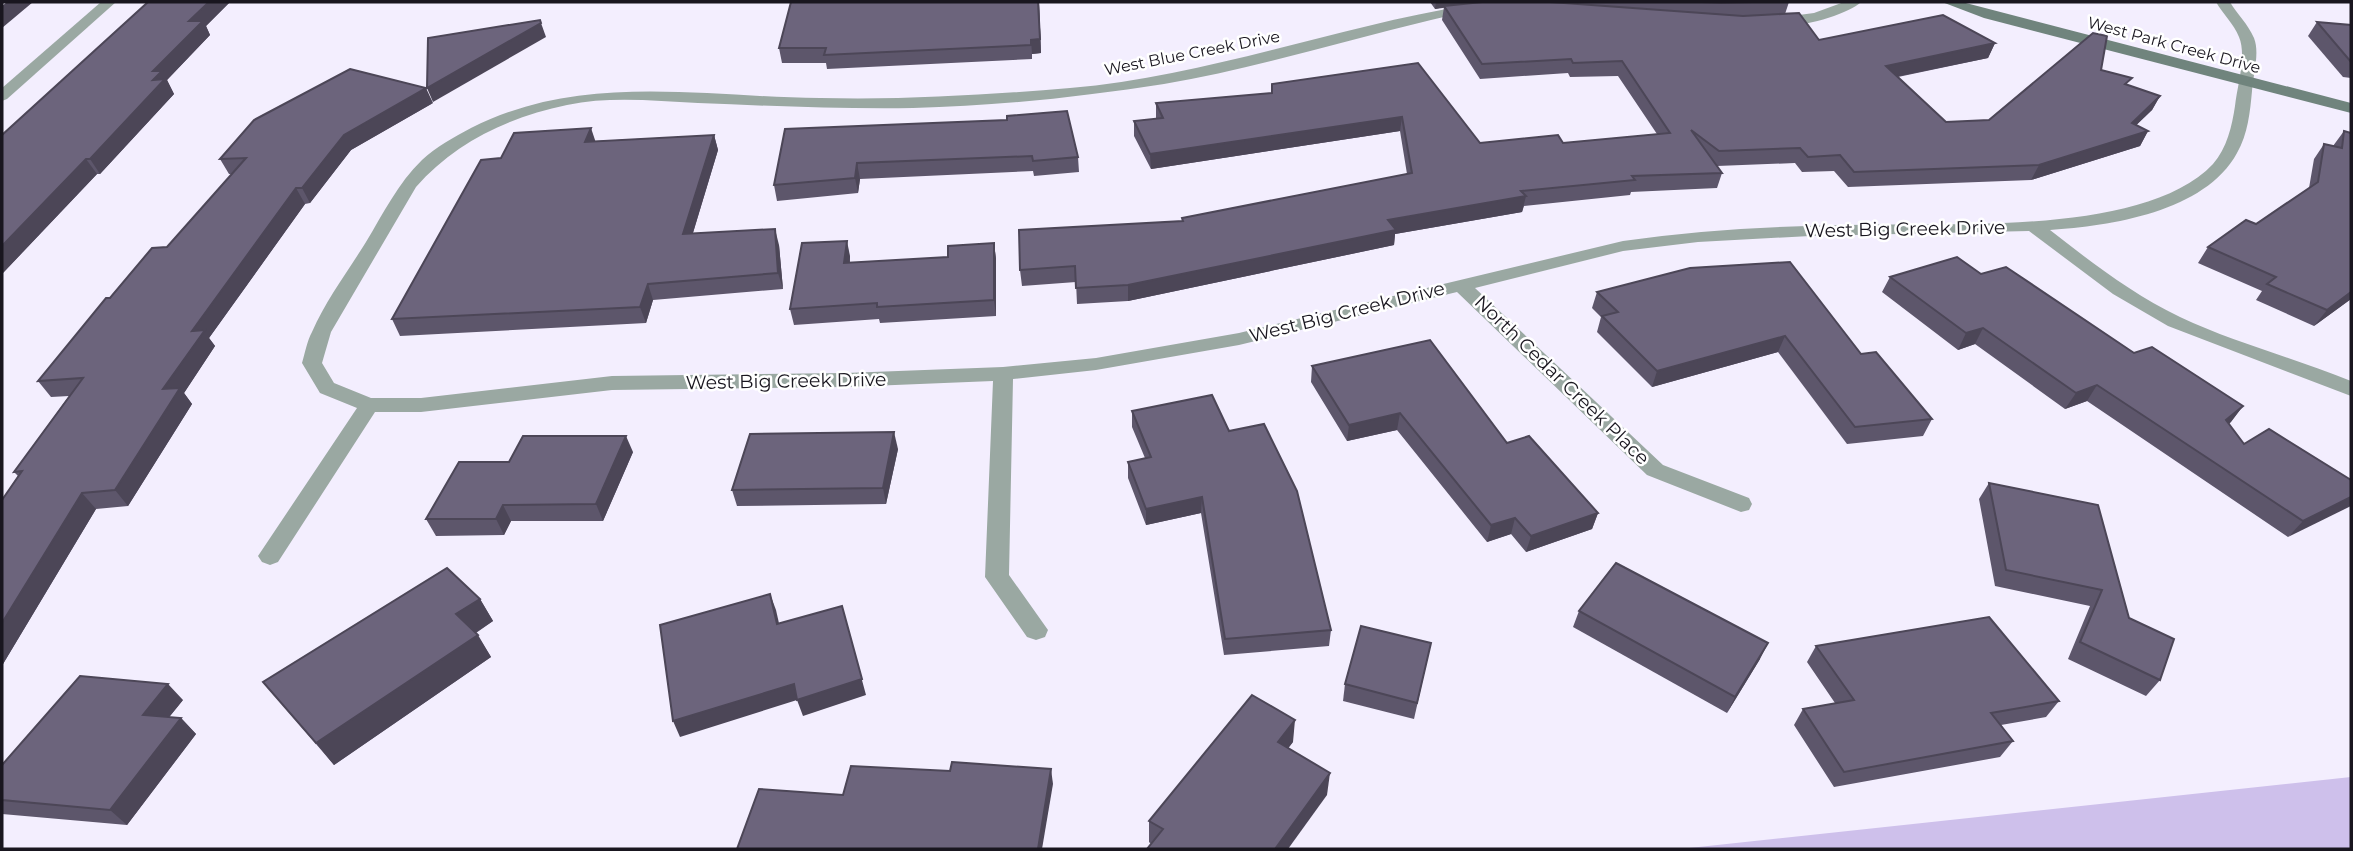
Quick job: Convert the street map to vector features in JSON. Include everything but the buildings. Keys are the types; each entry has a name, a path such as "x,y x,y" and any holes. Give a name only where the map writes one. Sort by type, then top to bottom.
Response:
{"street":[{"path":"2,96 109,2"},
{"path":"1759,22 1816,16 1854,2"},
{"name":"West Park Creek Drive","path":"1949,2 2351,108"},
{"name":"West Big Creek Drive","path":"369,405 421,405 612,383 846,380 1003,374 1096,364 1239,339 1623,246 1695,236 2033,226 2104,218 2167,200 2202,182 2226,160 2236,144 2248,41 2223,2"},
{"name":"West Blue Creek Drive","path":"369,405 327,388 312,363 321,332 409,185 428,163 457,142 491,124 530,109 610,95 819,103 914,103 1074,92 1164,79 1250,62 1433,15 1486,8"},
{"path":"2033,226 2117,288 2173,321 2247,352 2309,371 2351,389"},
{"name":"North Cedar Creek Place","path":"1461,285 1656,470 1741,504"},
{"path":"1003,374 997,577 1036,630"},
{"path":"270,556 369,405"}],"shaded area":[{"path":"2351,777 2351,849 1680,849"}]}
